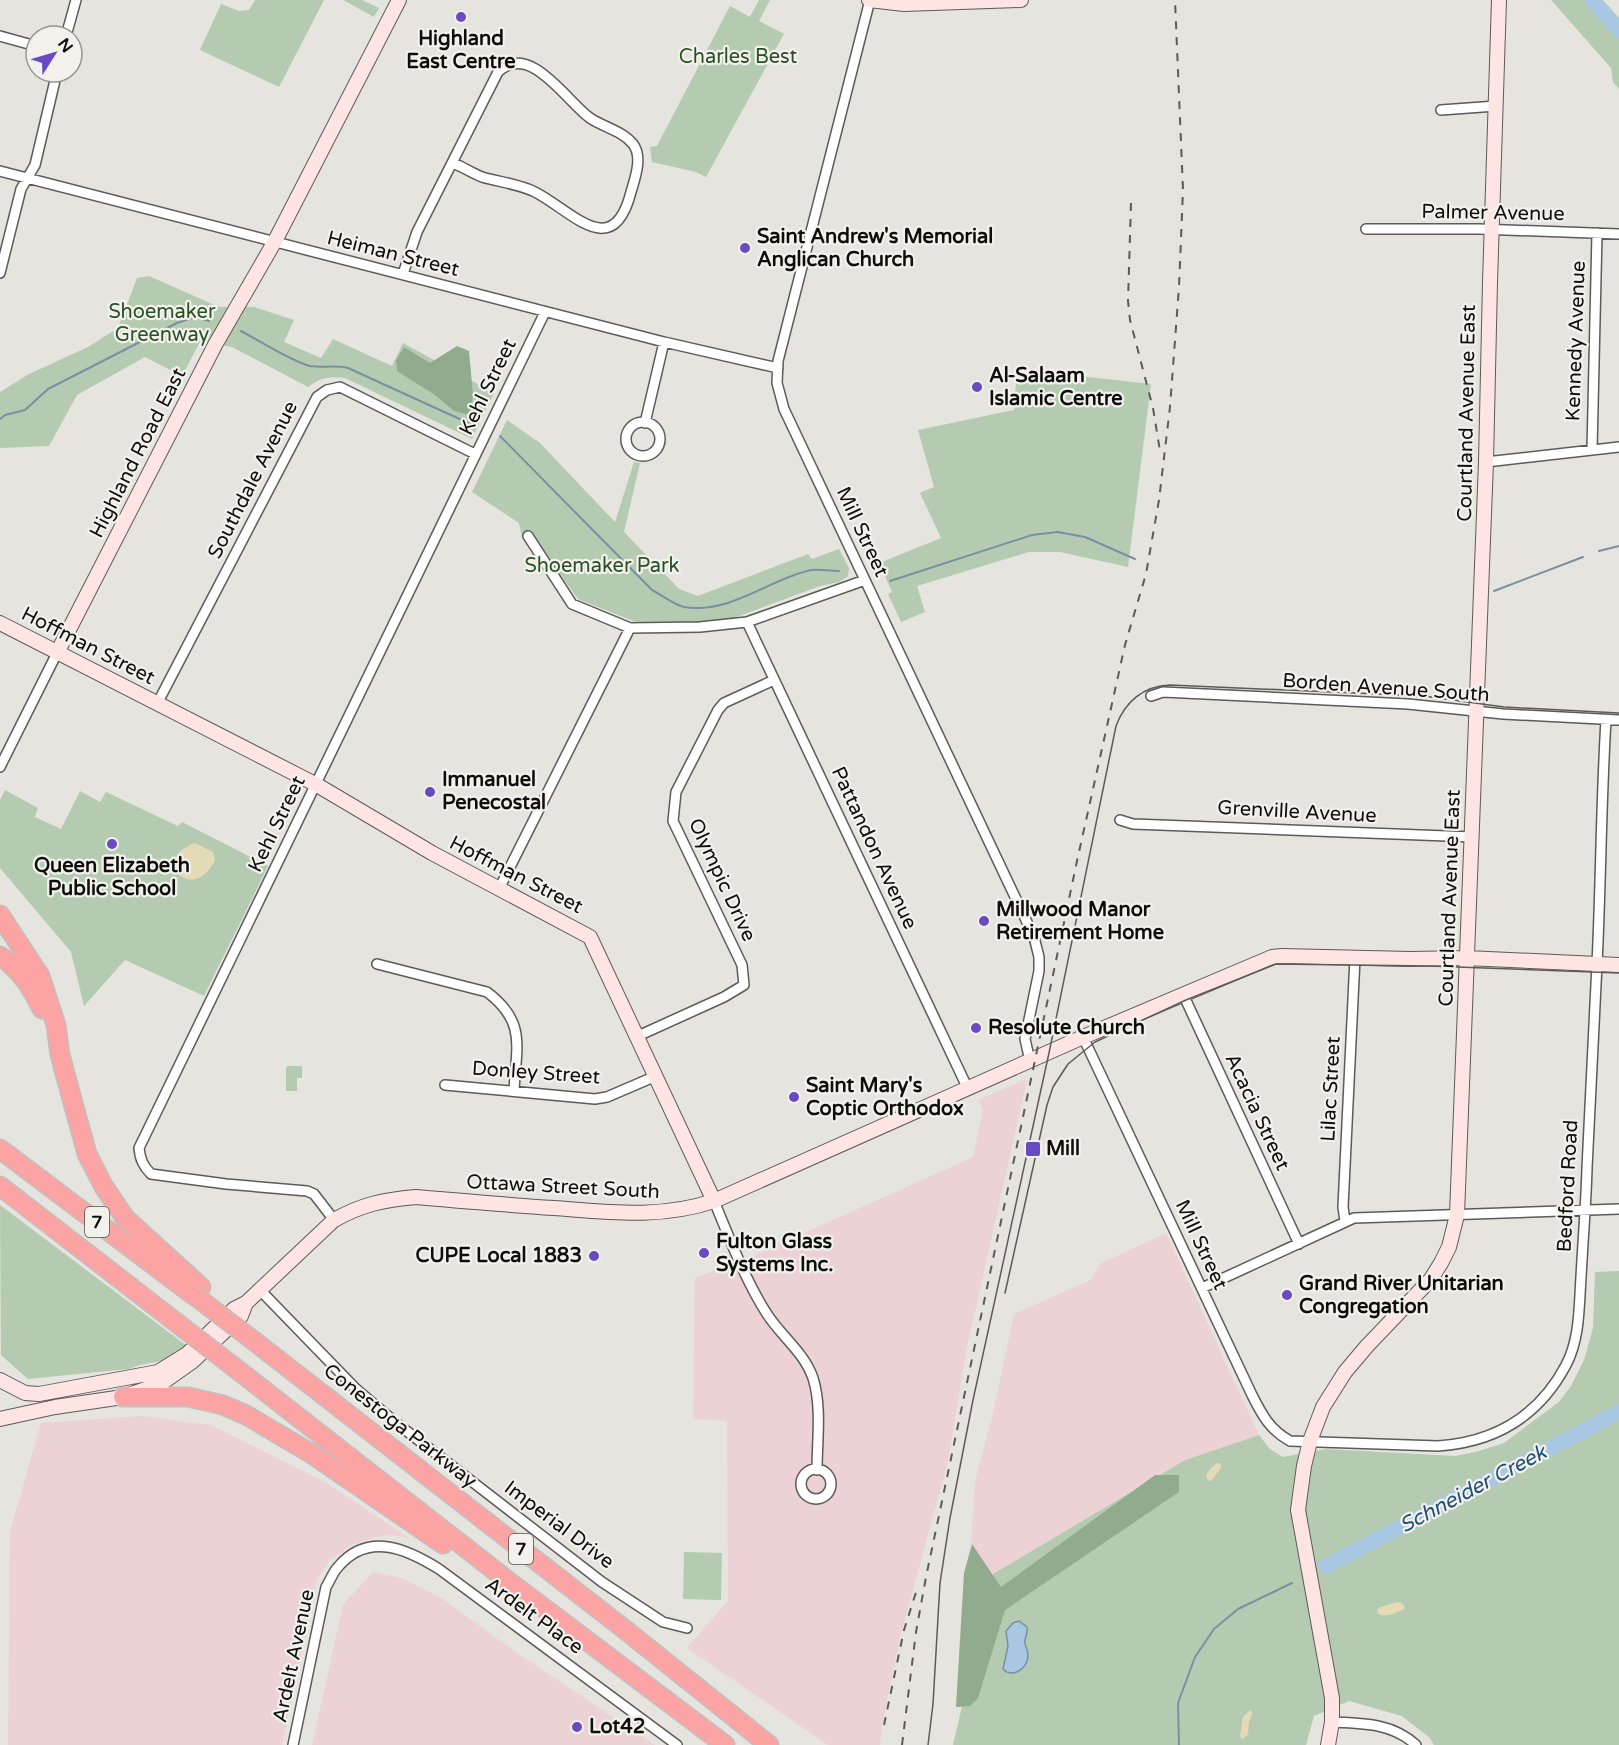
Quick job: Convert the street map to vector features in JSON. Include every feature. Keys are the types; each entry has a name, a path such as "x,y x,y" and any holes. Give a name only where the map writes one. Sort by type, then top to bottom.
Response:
{"highway":[{"path":"0,915 40,976 56,1025 60,1055 87,1154 104,1187 125,1218 197,1291"},
{"path":"0,956 13,965 27,980 60,1055"},
{"name":"Conestoga Parkway","path":"0,1149 197,1291 264,1344 278,1359 769,1745"},
{"name":"7","path":"0,1186 512,1584 725,1745"},
{"path":"123,1397 188,1397 223,1405 246,1415 312,1454 492,1578 512,1584"}],"main road":[{"name":"Highland Road East","path":"57,652 215,345 275,241 399,0"},
{"path":"870,0 904,4 1021,0"},
{"name":"Courtland Avenue East","path":"1328,1745 1332,1722 1332,1698 1298,1509 1310,1441 1323,1407 1345,1372 1431,1279 1449,1247 1457,1215 1486,462 1499,0"},
{"name":"Hoffman Street","path":"0,623 316,785 432,853 591,937 714,1201"},
{"name":"Ottawa Street South","path":"1,1420 55,1407 123,1397 162,1383 177,1373 241,1316 246,1304 334,1220 383,1200 416,1197 629,1214 672,1212 714,1201 1083,1037 1272,957 1467,958 1619,965"},
{"name":"Ottawa Street South","path":"0,1380 25,1393 39,1394 158,1372 187,1354 234,1309 246,1304"}],"street":[{"path":"69,24 75,0"},
{"name":"Mill Street","path":"870,0 796,285 777,368 777,383 784,409 1034,937 1039,957 1039,971 1025,1040 1030,1061"},
{"path":"0,36 24,43"},
{"path":"403,274 417,232 498,72 505,65 527,65 541,72 591,118 627,137 634,145 638,155 635,178 626,211 621,219 608,228 591,228 533,191 479,176 453,163"},
{"path":"0,273 21,189 34,165 54,84"},
{"path":"1441,110 1496,106"},
{"name":"Heiman Street","path":"0,171 545,312 777,368"},
{"name":"Palmer Avenue","path":"1366,229 1619,234"},
{"name":"Kennedy Avenue","path":"1592,450 1597,233"},
{"name":"Kehl Street","path":"334,1220 318,1199 307,1191 226,1184 151,1174 140,1156 140,1148 545,312"},
{"path":"645,423 664,342"},
{"name":"Southdale Avenue","path":"157,704 316,397 327,390 340,387 475,454"},
{"path":"1486,462 1619,447"},
{"path":"528,536 572,604 630,628 700,627 747,622 865,580"},
{"name":"Pattandon Avenue","path":"747,622 968,1089"},
{"path":"499,889 630,628"},
{"name":"Highland Road East","path":"0,767 57,652"},
{"name":"Olympic Drive","path":"638,1036 724,997 744,985 742,965 673,821 676,792 718,710 724,703 774,680"},
{"name":"Borden Avenue South","path":"1151,696 1163,692 1408,704 1619,720"},
{"name":"Bedford Road","path":"1310,1441 1438,1446 1456,1445 1486,1438 1527,1414 1545,1397 1567,1364 1577,1328 1586,1210 1606,720"},
{"name":"Grenville Avenue","path":"1120,820 1133,824 1473,837"},
{"name":"Lilac Street","path":"1345,1221 1343,1207 1355,958"},
{"path":"376,964 487,992 500,1002 510,1014 516,1027 514,1091"},
{"name":"Acacia Street","path":"1183,994 1299,1244"},
{"name":"Mill Street","path":"1083,1037 1263,1418 1281,1436 1290,1441 1310,1441"},
{"name":"Donley Street","path":"445,1085 595,1099 607,1097 656,1076"},
{"name":"Hoffman Street","path":"714,1201 761,1305 804,1359 811,1373 818,1404 817,1470"},
{"path":"1202,1288 1345,1221 1361,1217 1619,1209"},
{"name":"Imperial Drive","path":"260,1290 355,1388 395,1422 602,1582 663,1622 687,1628"},
{"name":"Ardelt Place","path":"359,1551 370,1547 390,1547 417,1555 677,1745"},
{"name":"Ardelt Avenue","path":"293,1745 326,1587 337,1567 359,1551"},
{"path":"1332,1722 1376,1725 1401,1734 1416,1745"}],"shaded area":[{"path":"1027,1079 966,1352 948,1462 901,1633 880,1745 828,1745 687,1648 728,1601 727,1421 693,1419 695,1278 753,1256 973,1157 983,1110 978,1100"},
{"path":"1166,1233 1259,1435 1185,1460 993,1574 971,1544 975,1482 994,1409 1014,1314 1091,1280 1100,1264"},
{"path":"142,1416 211,1425 323,1481 408,1537 384,1535 354,1544 330,1560 317,1579 282,1745 8,1745 10,1532 41,1423"},
{"path":"373,1572 402,1578 443,1599 517,1653 655,1745 312,1745 343,1605"}],"green space":[{"path":"255,0 324,0 279,87 200,50 221,4 239,11 249,10"},
{"path":"343,0 362,0 379,8 374,17"},
{"name":"Charles Best","path":"759,0 770,0 759,21 784,34 706,177 696,172 652,162 650,147 657,146 730,6 750,17"},
{"path":"1551,0 1603,0 1619,18 1619,89 1613,82 1611,68"},
{"name":"Shoemaker Greenway","path":"149,276 219,307 254,307 294,320 284,342 321,358 333,339 392,366 403,343 494,393 472,439 345,378 325,378 308,387 232,347 200,342 182,376 145,357 77,395 49,446 0,448 0,392 29,374 88,347 118,328 137,278"},
{"path":"457,346 469,351 473,395 470,415 454,411 435,395 397,371 396,360 404,347 430,363"},
{"path":"1017,369 1151,384 1128,567 1060,552 1029,552 917,586 925,612 901,622 888,594 892,592 877,564 941,538 920,493 934,487 918,430 1014,410"},
{"name":"Shoemaker Park","path":"507,420 540,443 615,522 634,462 640,463 624,532 679,589 698,596 808,554 812,559 839,549 849,568 848,576 839,582 820,586 734,618 692,624 636,622 578,599 532,536 522,537 519,523 472,492"},
{"name":"Queen Elizabeth Public School","path":"5,790 38,808 35,817 61,829 80,791 100,802 106,792 178,826 182,822 268,866 204,996 125,960 84,1006 71,952 0,868 0,800"},
{"path":"302,1066 302,1078 297,1078 297,1091 286,1091 286,1067"},
{"path":"0,1205 187,1346 167,1360 128,1369 28,1379 1,1355"},
{"path":"1619,1271 1619,1745 1434,1745 1430,1738 1402,1716 1349,1701 1314,1716 1306,1745 953,1745 993,1574 1185,1460 1259,1435 1270,1449 1283,1457 1326,1449 1455,1456 1504,1443 1559,1402 1571,1386 1584,1360 1593,1328 1595,1272"},
{"path":"1155,1475 1179,1475 1179,1492 1005,1610 978,1698 970,1706 956,1707 964,1573 972,1544 1001,1587"},
{"path":"684,1552 722,1553 721,1600 683,1599"}],"sand":[{"path":"195,843 213,852 215,860 204,875 188,879 177,873 175,862 181,851"},
{"path":"1217,1463 1221,1464 1221,1468 1212,1480 1208,1481 1206,1476"},
{"path":"1397,1602 1402,1603 1404,1609 1394,1614 1380,1615 1377,1613 1378,1608"},
{"path":"1250,1710 1253,1712 1248,1735 1242,1739 1240,1736 1243,1717"}],"water":[{"path":"1019,1621 1027,1627 1025,1642 1027,1660 1023,1668 1011,1673 1003,1669 1008,1646 1006,1631 1013,1623"}],"waterway":[{"name":"Schneider Creek","path":"1592,0 1619,30"},
{"path":"0,419 5,415 25,410 48,389 177,323 195,317 209,321"},
{"path":"241,331 303,364 315,367 348,368 475,426"},
{"path":"500,436 652,590 680,606 701,608 717,606 811,570 839,571"},
{"path":"890,581 1032,535 1058,532 1085,537 1135,559"},
{"path":"1599,551 1619,546"},
{"path":"1494,591 1583,557"},
{"name":"Schneider Creek","path":"1326,1566 1619,1412"},
{"name":"Schneider Creek","path":"1179,1745 1178,1703 1195,1657 1214,1629 1238,1609 1292,1583"}],"tram line":[{"path":"928,1745 933,1704 940,1583 950,1518 1116,726 1124,710 1143,692 1151,688 1170,685 1424,696 1504,707 1619,713"},
{"path":"1005,1293 1053,1087 1068,1064 1095,1042 1186,1000 1276,964 1430,966 1619,973"}],"railway":[{"path":"902,1745 916,1632 926,1577 1077,861 1125,645 1146,574 1159,500 1170,407 1179,287 1183,190 1175,0"},
{"path":"1131,203 1128,301 1130,320 1153,408 1160,451"},
{"path":"884,1725 904,1630 918,1586"}],"place":[{"name":"Highland East Centre","path":"461,17"},
{"name":"Saint Andrew's Memorial Anglican Church","path":"745,248"},
{"name":"Al-Salaam Islamic Centre","path":"977,387"},
{"name":"Immanuel Penecostal","path":"430,792"},
{"name":"Queen Elizabeth Public School","path":"112,844"},
{"name":"Millwood Manor Retirement Home","path":"984,921"},
{"name":"Resolute Church","path":"976,1028"},
{"name":"Saint Mary's Coptic Orthodox","path":"794,1097"},
{"name":"Mill","path":"1033,1149"},
{"name":"Fulton Glass Systems Inc.","path":"704,1253"},
{"name":"CUPE Local 1883","path":"594,1256"},
{"name":"Grand River Unitarian Congregation","path":"1287,1295"},
{"name":"Lot42","path":"577,1727"}]}
